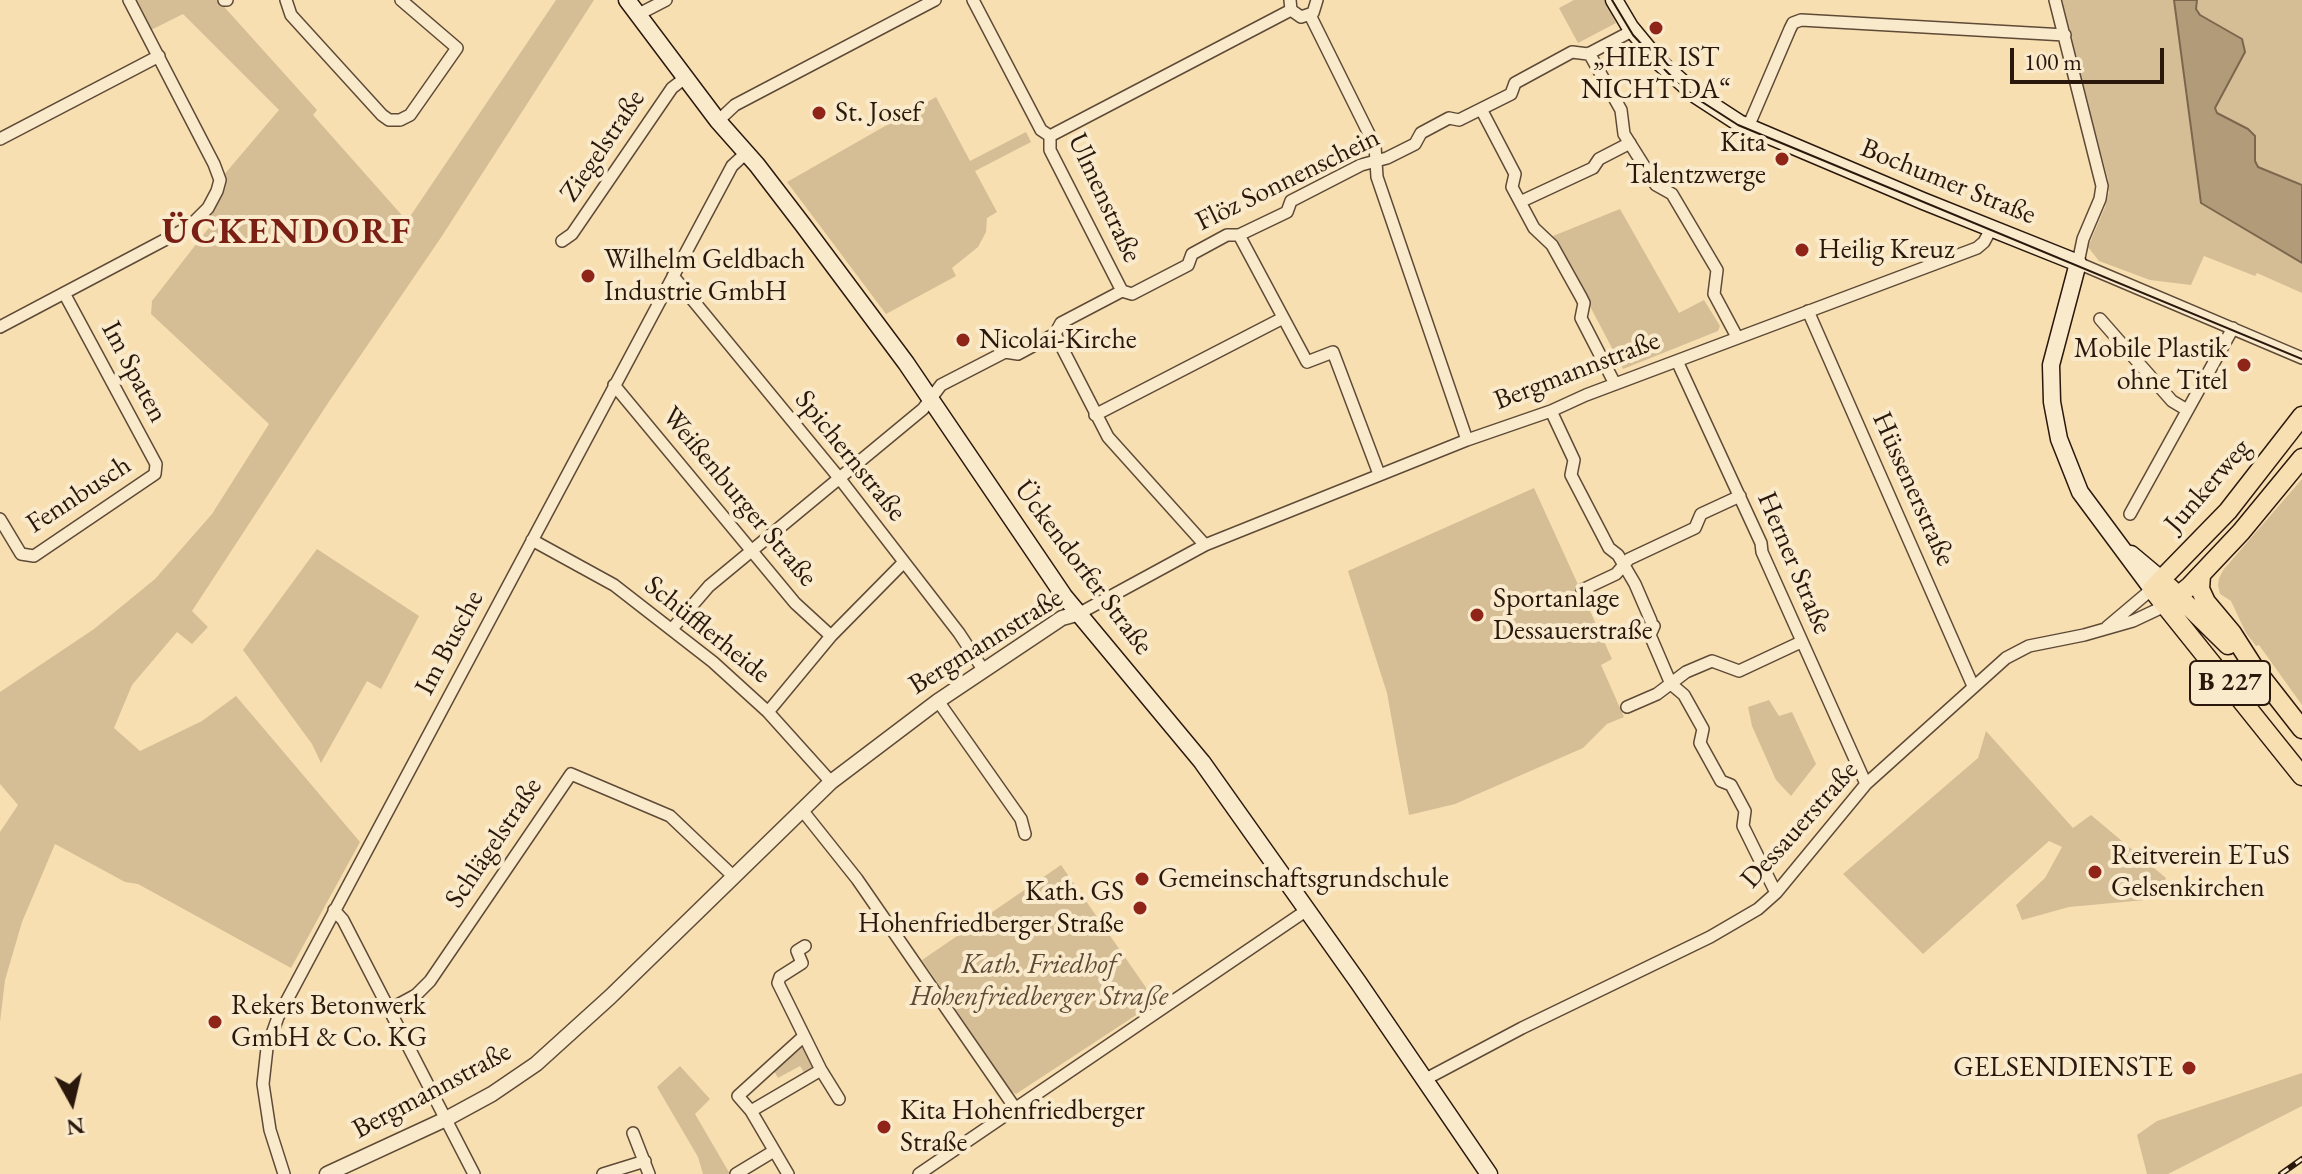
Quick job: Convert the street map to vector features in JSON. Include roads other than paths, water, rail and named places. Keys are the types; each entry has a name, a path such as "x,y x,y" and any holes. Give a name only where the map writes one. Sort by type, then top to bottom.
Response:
{"main road":[{"name":"Ückendorfer Straße","path":"627,0 718,121 803,225 931,401 1021,536 1202,762 1390,1027 1489,1174"},
{"name":"Bochumer Straße","path":"1614,0 1632,31 1658,61 1696,95 1748,127 2078,263"},
{"path":"2078,263 2053,351 2052,402 2059,439 2080,492 2117,544 2172,601 2255,669"},
{"name":"Junkerweg","path":"2157,584 2243,494 2302,416"},
{"name":"Junkerweg","path":"2172,601 2241,532 2302,458"},
{"name":"B 227","path":"2201,575 2202,595 2302,729"},
{"name":"B 227","path":"2172,601 2302,776"}],"street":[{"path":"0,327 189,227 208,208 217,191 220,180 129,0"},
{"path":"286,0 291,15 382,115 389,120 400,120 410,115 457,48 401,0"},
{"path":"637,15 666,0"},
{"path":"718,121 735,105 935,0"},
{"name":"Ulmenstraße","path":"973,0 1041,130 1050,136 1050,150 1122,291"},
{"path":"1050,136 1291,5 1297,16 1310,15 1316,9 1317,0"},
{"path":"2055,0 2102,186 2078,263"},
{"path":"1310,15 1375,146 1377,177 1467,440"},
{"path":"1748,127 1790,29 1793,23 1801,20 2065,35"},
{"name":"Flöz Sonnenschein","path":"672,629 709,586 931,401 941,385 1005,352 1018,354 1055,334 1061,323 1122,291 1132,294 1188,265 1192,254 1227,235 1239,235 1287,212 1291,201 1361,165 1415,144 1421,133 1449,118 1459,120 1511,94 1515,83 1572,52 1589,53 1632,31"},
{"path":"1589,53 1621,110 1624,134 1656,185 1672,194 1717,270 1714,294 1737,337"},
{"path":"0,139 159,56"},
{"name":"Ziegelstraße","path":"562,241 572,234 672,88 685,78"},
{"path":"1481,109 1515,174 1512,187 1534,228 1552,245 1584,303 1581,318 1615,384"},
{"path":"1520,202 1593,168 1599,159 1630,143"},
{"name":"Im Busche","path":"284,1174 264,1100 263,1073 267,1048 278,1017 732,166 746,153"},
{"name":"Bergmannstraße","path":"327,1174 446,1119 515,1080 558,1047 831,782 938,701 1062,618 1080,613 1205,545 1379,474 1977,248 1992,227"},
{"path":"1239,235 1307,362 1333,352 1379,474"},
{"name":"Bochumer Straße","path":"2078,263 2302,358"},
{"name":"Spichernstraße","path":"673,276 840,479 984,671"},
{"name":"Im Spaten","path":"64,293 156,464 155,474"},
{"name":"Hüssenerstraße","path":"1808,311 1973,686"},
{"path":"1095,415 1283,318"},
{"path":"2100,319 2172,401 2187,410"},
{"path":"2130,514 2233,328"},
{"path":"1055,334 1108,437 1205,545"},
{"name":"Herner Straße","path":"1677,361 1740,496 1801,642 1866,784"},
{"name":"Weißenburger Straße","path":"614,385 795,603 831,636"},
{"path":"1551,411 1574,460 1571,475 1609,548 1618,555 1635,584 1652,623 1650,635 1671,684 1684,695 1703,729 1700,743 1721,781 1731,785 1745,811 1743,826 1776,893"},
{"name":"Fennbusch","path":"0,519 21,554 34,556 155,474"},
{"path":"1582,590 1616,574 1629,559 1695,528 1701,514 1740,496"},
{"name":"Schüfflerheide","path":"532,540 614,585 672,629 768,712 831,782"},
{"path":"768,712 831,636 904,562"},
{"name":"Dessauerstraße","path":"2107,628 2157,584"},
{"name":"Dessauerstraße","path":"1424,1080 1522,1028 1737,923 1758,909 1776,893 1866,784 1995,666 2018,651 2133,621 2172,601"},
{"path":"1627,707 1657,694 1686,672 1712,661 1739,671 1801,642"},
{"path":"938,701 1021,819 1025,834"},
{"name":"Schlägelstraße","path":"390,1009 416,995 430,981 571,774 670,816 733,876"},
{"path":"802,810 857,879 1015,1108"},
{"path":"334,910 343,920 474,1174"},
{"path":"919,1174 1307,910"},
{"path":"805,946 797,951 802,963 778,980 821,1070 839,1099"},
{"path":"788,1174 751,1111 738,1096 804,1036"},
{"path":"751,1111 821,1070"},
{"path":"633,1133 649,1174"},
{"path":"736,1174 774,1151"},
{"path":"603,1174 630,1170 645,1161"}],"tram line":[{"path":"1612,0 1633,35 1668,73 1696,98 1738,125 2302,359"}],"railway":[{"path":"2281,1174 2302,1159"}],"place":[{"name":"„HIER IST NICHT DA“","path":"1656,28"},
{"name":"St. Josef","path":"819,113"},
{"name":"Kita Talentzwerge","path":"1782,159"},
{"name":"Heilig Kreuz","path":"1802,250"},
{"name":"Wilhelm Geldbach Industrie GmbH","path":"588,276"},
{"name":"Nicolai-Kirche","path":"963,340"},
{"name":"Mobile Plastik ohne Titel","path":"2244,365"},
{"name":"Sportanlage Dessauerstraße","path":"1477,615"},
{"name":"Reitverein ETuS Gelsenkirchen","path":"2095,872"},
{"name":"Gemeinschaftsgrundschule","path":"1142,879"},
{"name":"Kath. GS Hohenfriedberger Straße","path":"1140,908"},
{"name":"Rekers Betonwerk GmbH & Co. KG","path":"215,1022"},
{"name":"GELSENDIENSTE","path":"2189,1068"},
{"name":"Kita Hohenfriedberger Straße","path":"884,1127"}],"district":[{"name":"ÜCKENDORF","path":"287,233"}],"park label":[{"name":"Kath. Friedhof Hohenfriedberger Straße","path":"1039,981"}]}
